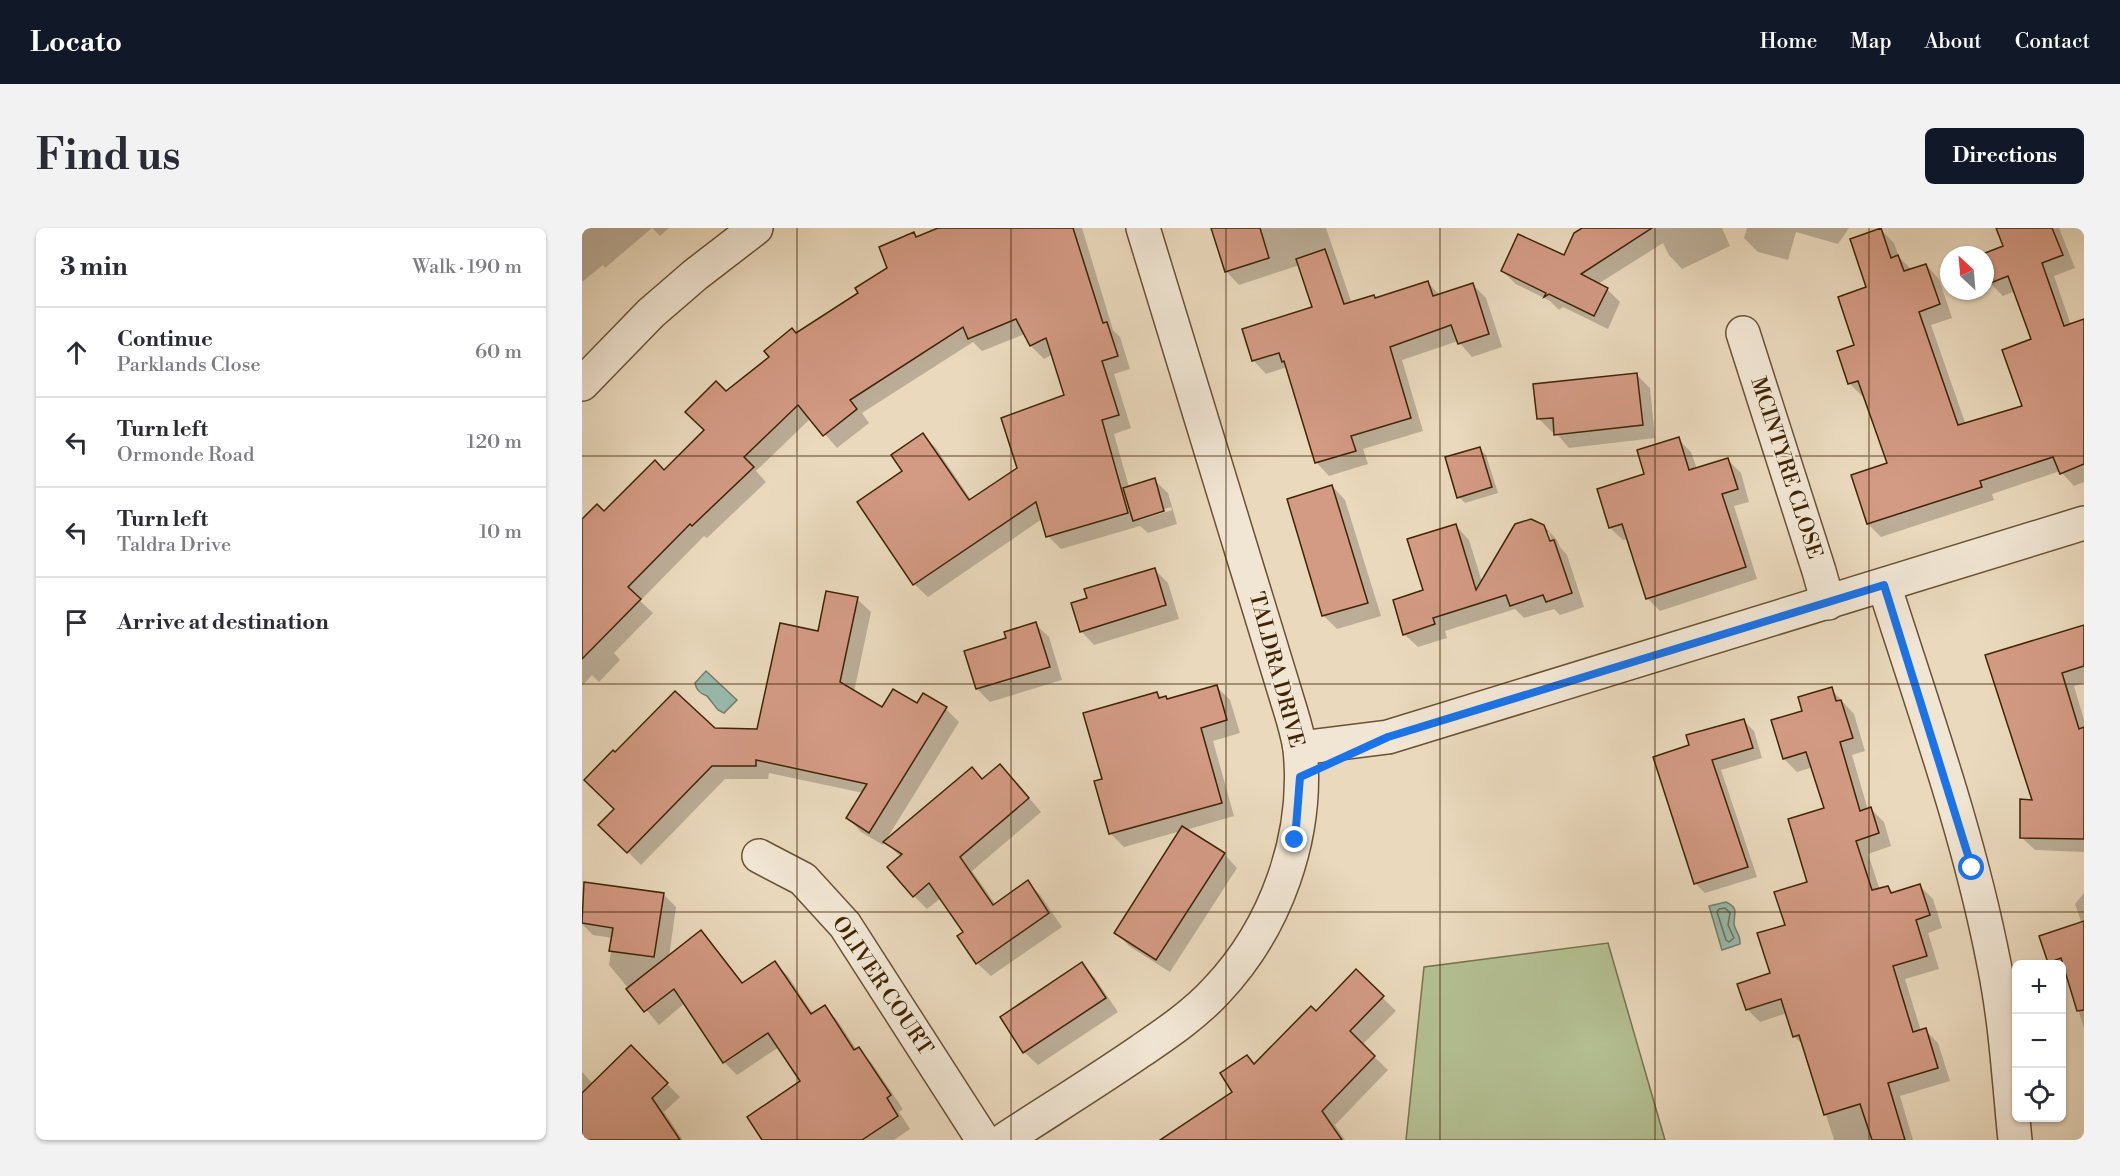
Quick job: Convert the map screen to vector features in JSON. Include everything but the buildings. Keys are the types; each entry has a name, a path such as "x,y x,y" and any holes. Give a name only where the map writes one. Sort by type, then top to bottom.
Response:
{"street":[{"path":"582,384 651,313 695,274 756,228"},
{"name":"TALDRA DRIVE","path":"1004,1140 1158,1039 1216,992 1259,935 1287,873 1295,840 1300,763 1290,709 1143,228"},
{"name":"MCINTYRE CLOSE","path":"1743,333 1828,603"},
{"path":"1300,763 2084,523"},
{"path":"1884,585 1963,834 1975,879 1995,964 2015,1140"},
{"name":"OLIVER COURT","path":"759,856 803,879 845,925 983,1140"}],"green space":[{"path":"1608,943 1665,1140 1406,1140 1424,967"}],"water":[{"path":"706,671 737,700 724,713 696,688 695,683"},
{"path":"1726,902 1734,909 1734,924 1740,944 1722,950 1709,906"}],"route":[{"path":"1295,840 1300,777 1388,737 1884,585 1972,868"}]}
